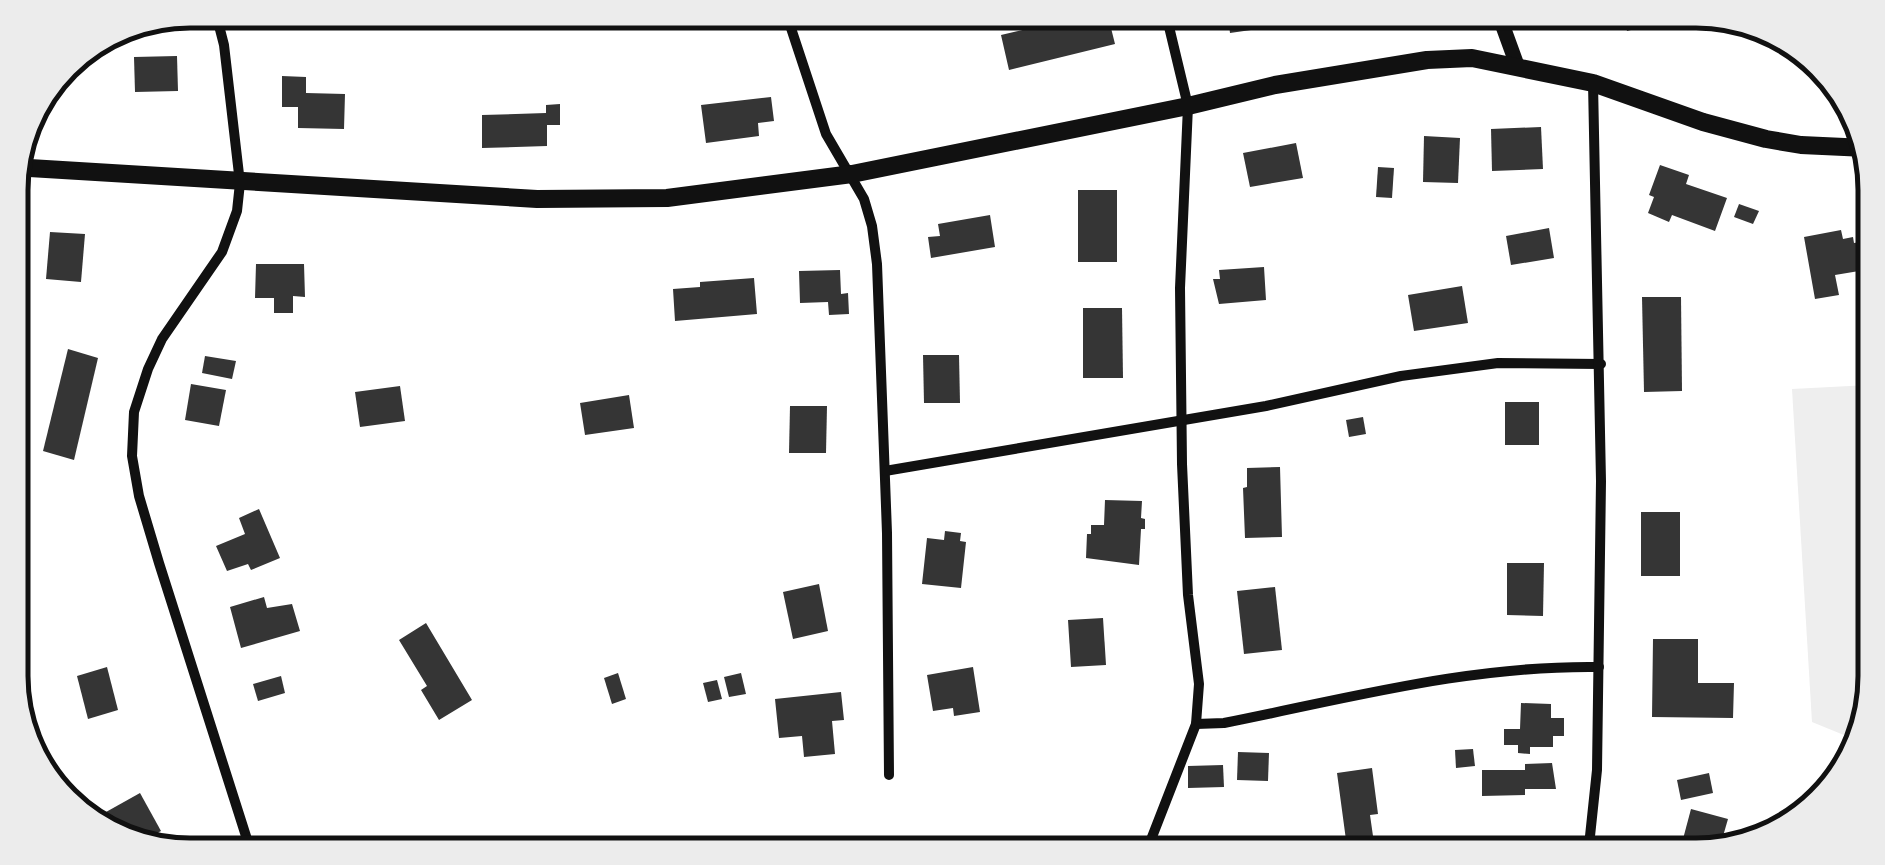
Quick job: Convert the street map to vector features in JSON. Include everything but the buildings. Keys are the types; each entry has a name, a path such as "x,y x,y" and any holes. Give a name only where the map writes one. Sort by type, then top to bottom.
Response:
{"main road":[{"path":"30,168 589,201 718,193 852,174 1275,85 1426,60 1472,58 1593,83 1703,122 1766,138 1802,145 1852,147"}],"street":[{"path":"220,28 240,183 234,222 222,252 162,340 143,380 134,412 132,456 154,546 247,838"},
{"path":"791,28 820,120 869,212 877,264 890,775"},
{"path":"1152,837 1196,724 1199,684 1188,596 1182,421 1180,288 1188,106 1169,28"},
{"path":"1503,28 1516,65"},
{"path":"1591,837 1600,667 1601,364 1593,83"},
{"path":"885,471 1182,421 1418,374 1498,364 1601,364"},
{"path":"1196,724 1224,723 1451,676 1552,666 1600,667"}],"shaded area":[{"path":"1858,386 1858,676 1845,736 1812,722 1792,389"}]}
